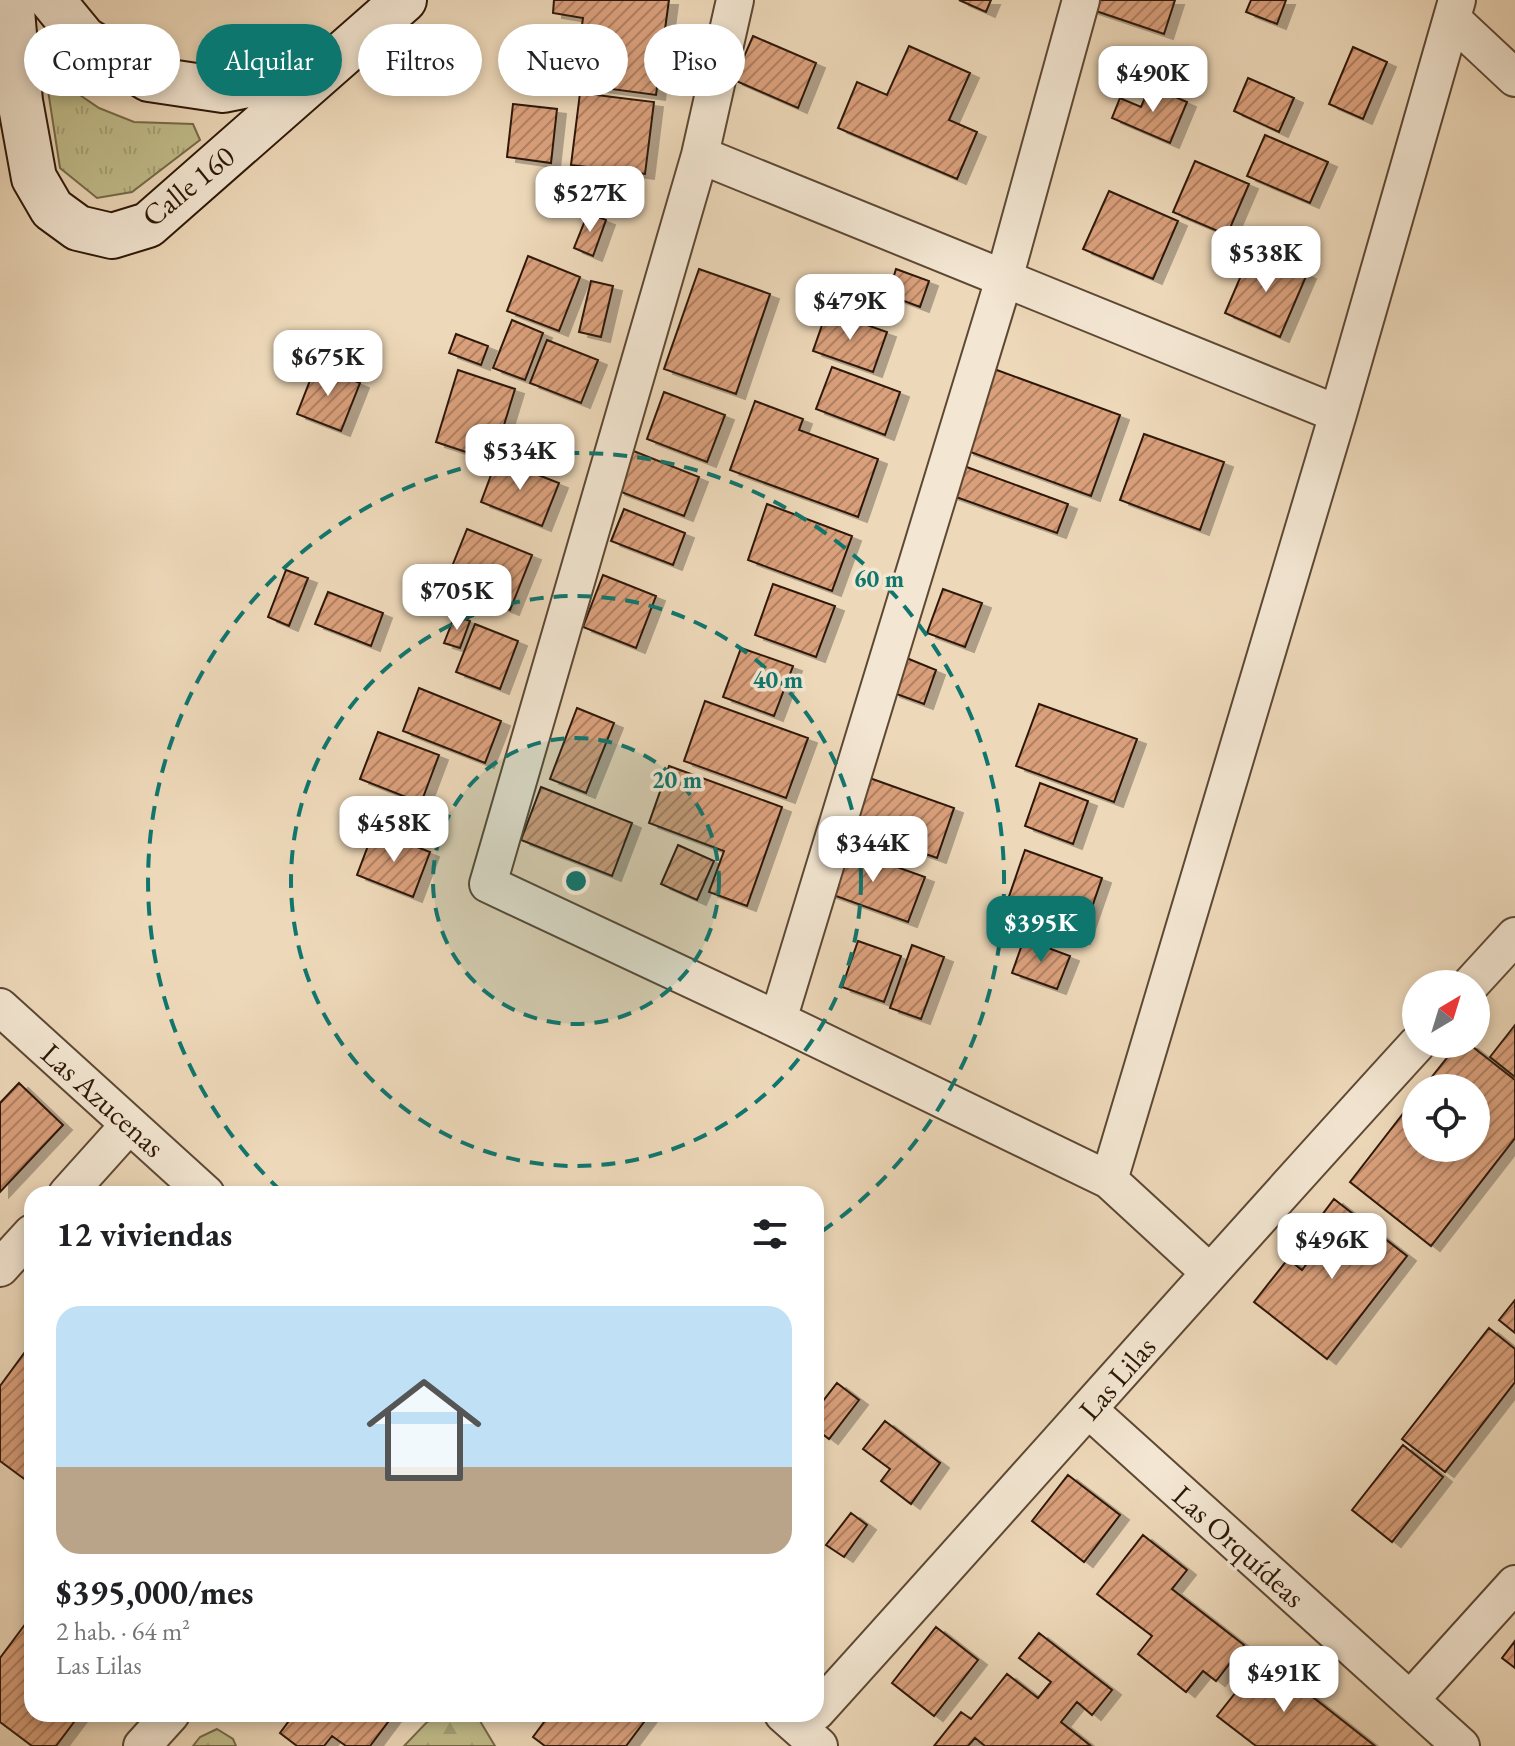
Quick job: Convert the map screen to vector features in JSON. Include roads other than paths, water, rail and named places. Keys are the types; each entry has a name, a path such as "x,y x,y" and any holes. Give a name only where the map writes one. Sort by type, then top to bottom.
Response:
{"main road":[{"name":"Calle 160","path":"11,0 20,101 34,178 52,209 78,228 112,236 148,225 295,96"},
{"name":"Calle 160","path":"52,0 84,39 149,79 196,86"},
{"name":"Calle 160","path":"342,55 404,0"}],"street":[{"path":"735,0 700,155 488,884 1109,1180 1209,1272"},
{"path":"778,1020 1004,279 1081,0"},
{"path":"1454,10 1515,78"},
{"path":"1109,1180 1338,414 1454,10"},
{"path":"700,155 1338,414"},
{"path":"1484,970 1515,936"},
{"name":"Las Azucenas","path":"0,1007 197,1186"},
{"name":"Las Lilas","path":"824,1704 1404,1058"},
{"path":"74,1186 129,1125"},
{"path":"0,1268 24,1242"},
{"name":"Las Orquídeas","path":"1089,1410 1461,1746"},
{"path":"1410,1700 1515,1584"},
{"path":"142,1746 164,1722"}]}
